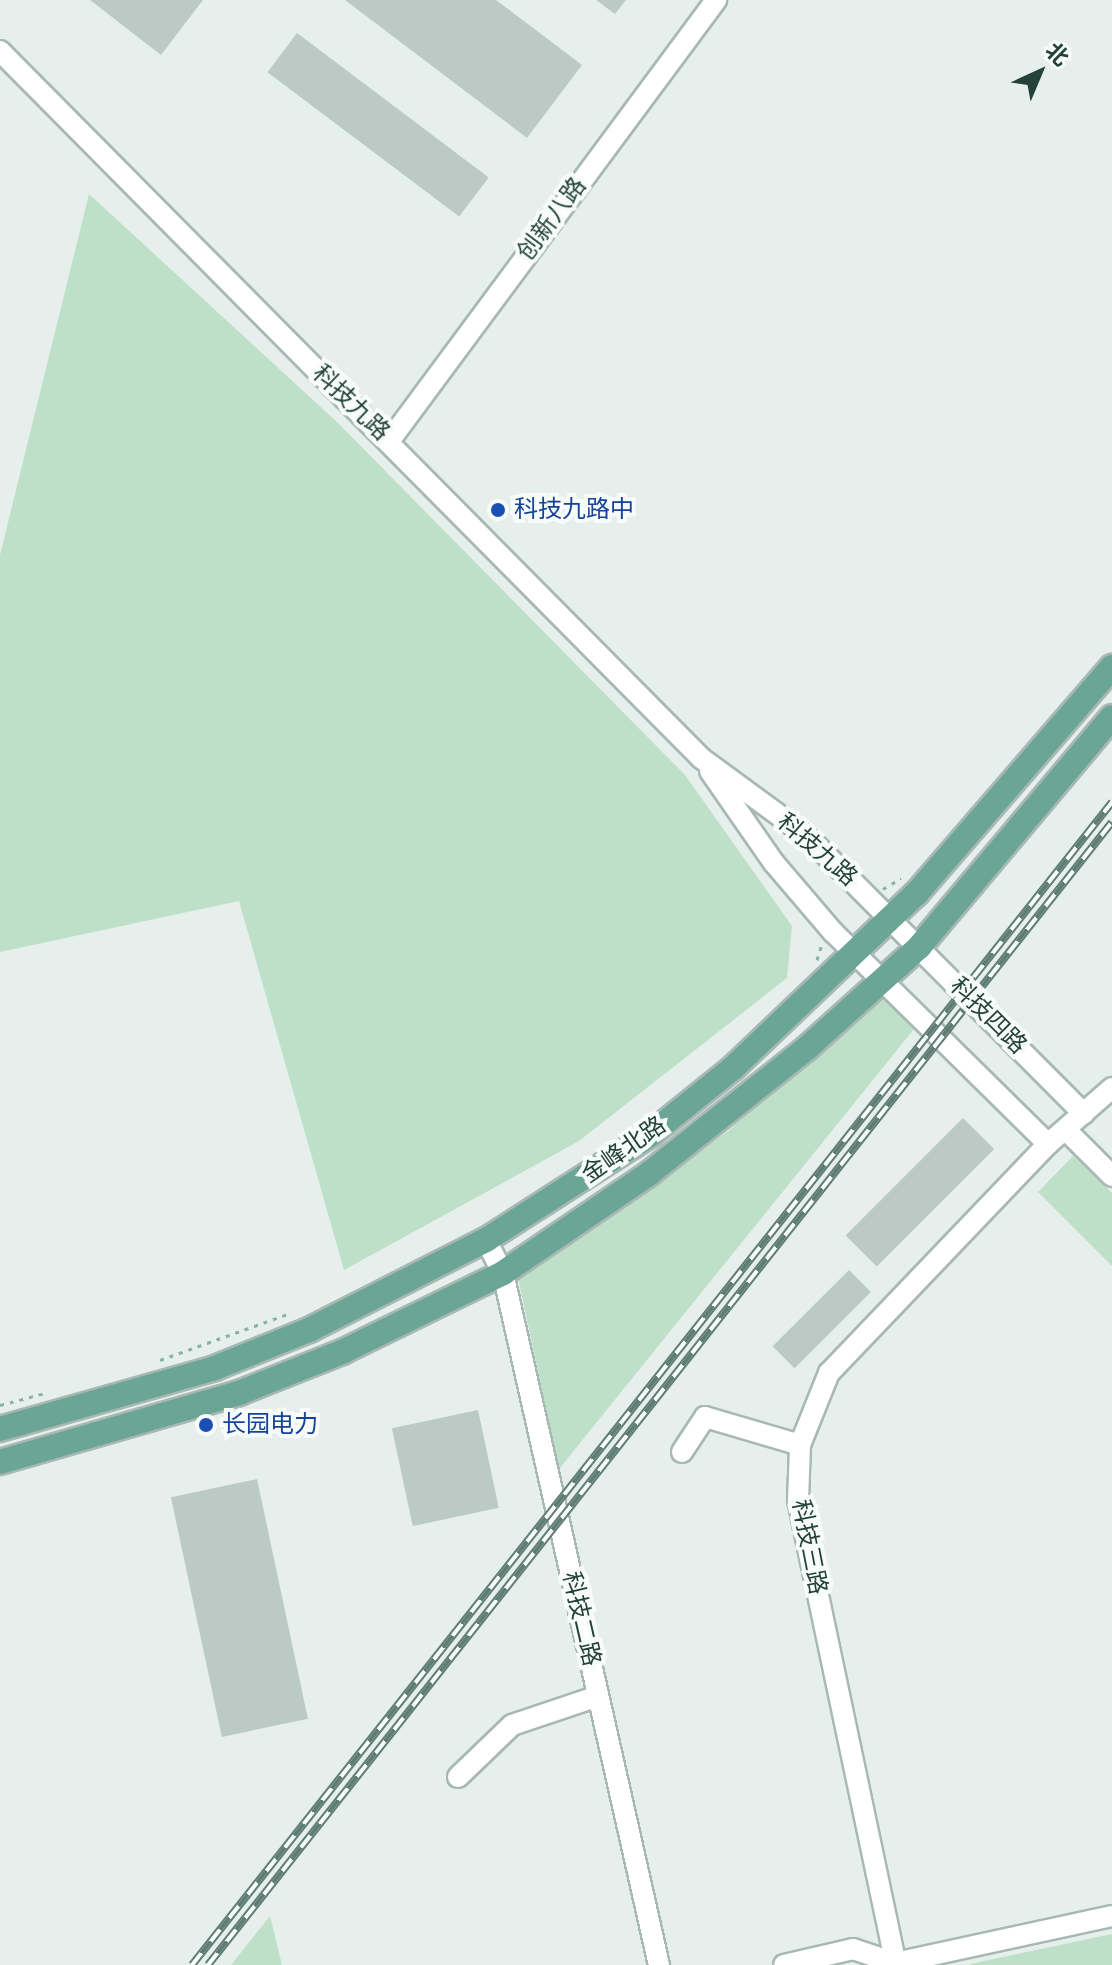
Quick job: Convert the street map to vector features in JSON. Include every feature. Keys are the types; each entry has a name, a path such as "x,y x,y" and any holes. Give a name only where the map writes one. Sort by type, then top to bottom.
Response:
{"main road":[{"name":"金峰北路","path":"0,1429 257,1352 486,1240 651,1134 733,1068 891,919 969,838 1112,667"},
{"name":"金峰北路","path":"0,1462 239,1393 342,1352 503,1273 650,1173 919,947 1112,717"}],"street":[{"name":"创新八路","path":"390,440 716,0"},
{"name":"科技九路","path":"0,51 390,440 701,758 807,836 891,919"},
{"name":"科技九路","path":"701,758 774,863 855,953"},
{"name":"科技四路","path":"891,919 1084,1114"},
{"name":"科技四路","path":"855,953 1048,1144"},
{"name":"科技三路","path":"895,1964 798,1500 800,1445 829,1373 1048,1144 1112,1088"},
{"path":"1066,1130 1112,1176"},
{"name":"科技二路","path":"486,1240 503,1273 659,1965"},
{"path":"682,1452 705,1417 800,1445"},
{"path":"458,1777 512,1725 598,1696"},
{"path":"784,1965 853,1949 895,1964 1112,1916"}],"path":[{"path":"869,897 907,875"},
{"path":"813,974 820,946 833,932"},
{"path":"153,1363 297,1311"},
{"path":"0,1405 55,1390"}],"green space":[{"path":"89,194 337,422 685,775 792,926 787,978 579,1141 344,1270 239,901 0,952 0,555"},
{"path":"879,994 914,1029 559,1469 518,1278 728,1131"},
{"path":"1073,1156 1112,1193 1112,1266 1038,1192"},
{"path":"270,1916 282,1965 231,1965"},
{"path":"1112,1934 1112,1965 968,1965 979,1962"}],"building":[{"path":"90,0 203,0 161,55"},
{"path":"345,0 496,0 582,65 527,138"},
{"path":"596,0 626,0 615,14"},
{"path":"297,33 489,177 459,217 268,72"},
{"path":"963,1118 994,1149 877,1266 846,1235"},
{"path":"849,1270 871,1292 795,1368 773,1346"},
{"path":"478,1410 499,1508 413,1526 392,1428"},
{"path":"257,1479 308,1719 222,1737 171,1497"}],"railway":[{"path":"192,1965 1112,802"},
{"path":"208,1965 1112,822"}],"place":[{"name":"科技九路中","path":"498,510"},
{"name":"长园电力","path":"206,1425"}]}
